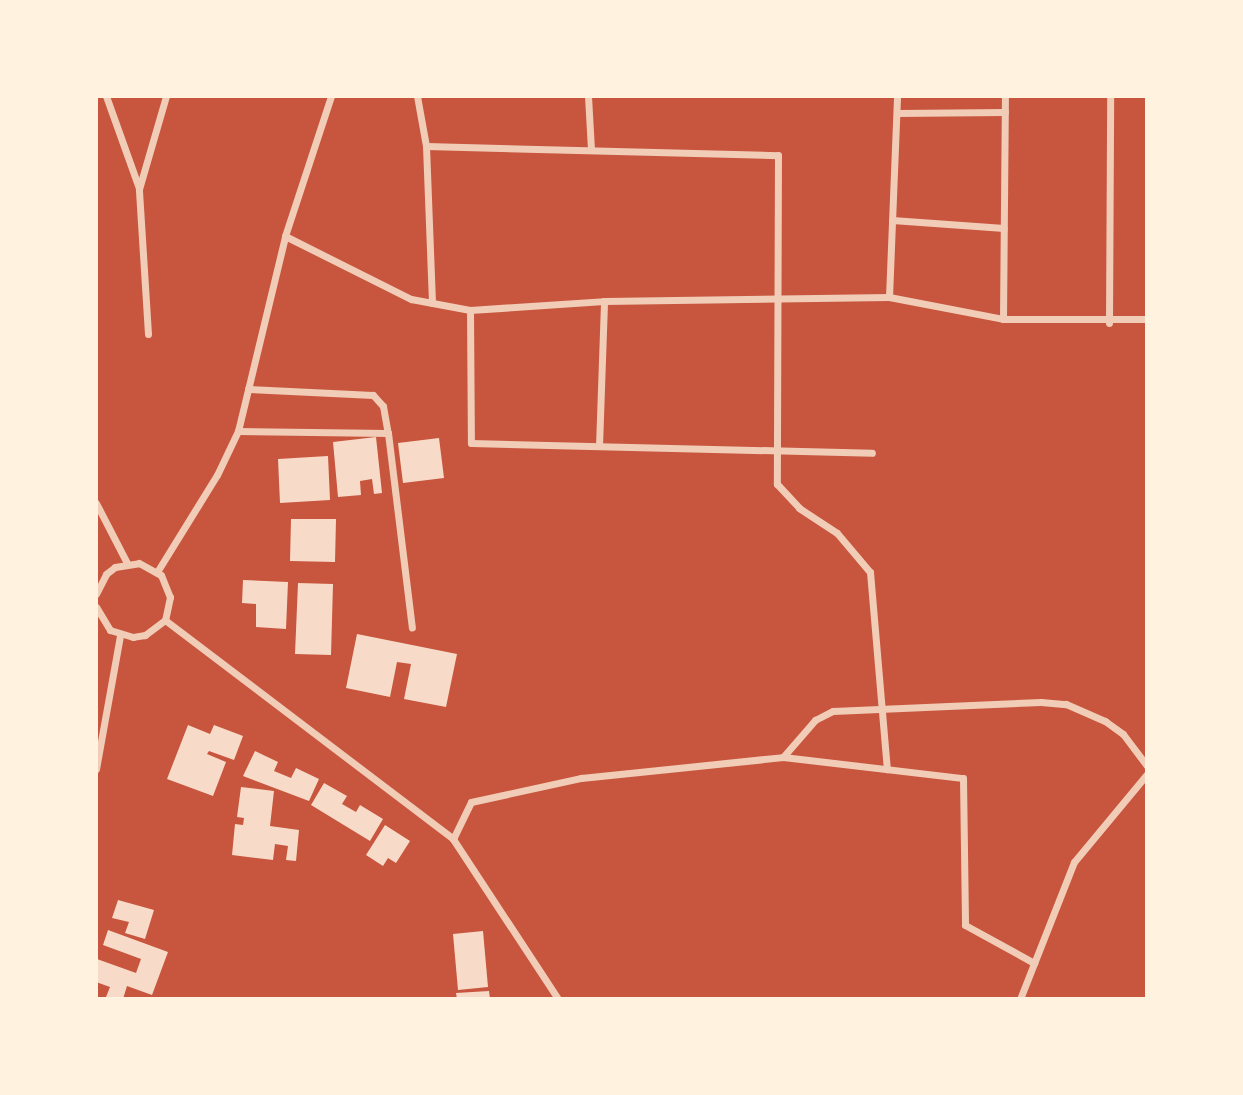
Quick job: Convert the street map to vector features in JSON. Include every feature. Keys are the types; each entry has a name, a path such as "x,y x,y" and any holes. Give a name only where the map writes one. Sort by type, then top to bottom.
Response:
{"street":[{"path":"106,96 139,189 148,334"},
{"path":"139,189 166,96"},
{"path":"157,572 217,475 238,431 285,236 331,96"},
{"path":"417,96 426,146 432,303"},
{"path":"588,96 591,150"},
{"path":"889,297 897,96"},
{"path":"1003,319 1005,96"},
{"path":"1109,323 1110,96"},
{"path":"897,114 1005,112"},
{"path":"426,146 778,155 781,298 774,452 777,484 799,508 838,533 870,572 887,769"},
{"path":"892,220 1004,228"},
{"path":"285,236 411,299 470,310 604,301 889,297 1003,319 1109,323 1147,319"},
{"path":"599,446 604,301"},
{"path":"470,310 471,443 872,453"},
{"path":"248,389 373,395 383,406 412,628"},
{"path":"238,431 388,433"},
{"path":"96,503 127,563"},
{"path":"96,594 106,574 127,563 139,563 157,572 170,597 165,620 145,635 120,636 101,621 96,608"},
{"path":"165,620 453,839 558,999"},
{"path":"96,769 120,636"},
{"path":"783,757 815,720 834,711 1066,704 1123,734 1147,766"},
{"path":"453,839 471,802 582,778 783,757 963,778 965,925 1034,963"},
{"path":"1020,999 1074,862 1147,774"}],"building":[{"path":"376,437 382,493 374,494 372,479 360,481 361,495 338,497 333,442"},
{"path":"439,438 444,478 403,483 398,443"},
{"path":"328,456 330,500 280,503 278,459"},
{"path":"291,519 336,519 335,562 290,561"},
{"path":"243,580 288,582 286,629 256,627 256,604 242,603"},
{"path":"298,583 333,584 331,655 295,654"},
{"path":"357,634 457,654 446,707 404,699 411,664 397,662 390,697 346,688"},
{"path":"188,725 210,734 214,725 243,736 234,760 209,751 207,754 226,762 213,796 167,779"},
{"path":"255,751 278,762 274,771 291,778 296,768 319,779 309,801 243,776"},
{"path":"324,783 347,796 342,804 356,812 360,805 383,819 370,841 311,805"},
{"path":"241,787 274,791 270,826 299,830 296,861 286,860 288,846 275,844 273,860 232,855 235,824 243,825 244,818 237,817"},
{"path":"385,825 410,841 396,863 388,858 383,866 366,855"},
{"path":"118,900 154,910 145,939 125,933 129,922 112,918"},
{"path":"108,930 168,952 152,995 127,986 123,999 106,997 110,987 96,982 97,959 136,973 141,959 103,945"},
{"path":"483,931 488,987 458,990 453,934"},
{"path":"489,991 490,999 457,999 456,993"}]}
